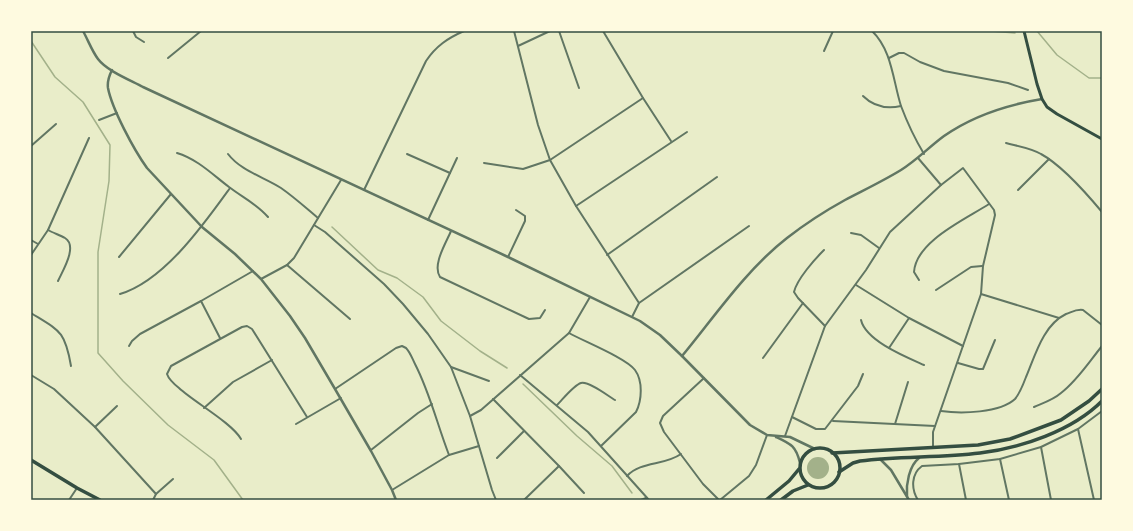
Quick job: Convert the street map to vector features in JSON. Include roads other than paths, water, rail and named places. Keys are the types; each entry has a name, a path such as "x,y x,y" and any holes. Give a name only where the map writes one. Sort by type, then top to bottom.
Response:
{"main road":[{"path":"1024,31 1042,99 1047,106 1053,112 1102,139"},
{"path":"832,453 933,448 991,443 1010,439 1061,420 1089,401 1102,388"},
{"path":"839,472 853,463 880,459 980,453 1012,447 1063,428 1089,412 1102,401"},
{"path":"766,500 789,481 799,469 803,457 808,452 815,449 825,449 832,453 838,462 839,472 833,483 827,487 814,488 804,481 799,469"},
{"path":"31,460 100,500"},
{"path":"781,500 793,491 808,485"}],"street":[{"path":"83,31 98,59 112,70 143,87 363,191 508,257 647,325 682,356 750,425 767,435 785,436 796,439 815,449"},
{"path":"133,31 136,37 144,42"},
{"path":"168,58 202,31"},
{"path":"363,191 426,61 436,48 443,42 464,31"},
{"path":"514,31 538,125 550,160 576,206 639,303"},
{"path":"518,46 550,31"},
{"path":"559,31 579,88"},
{"path":"603,31 643,98 671,141"},
{"path":"824,51 833,31"},
{"path":"872,31 883,45 889,58 901,106 915,138 924,154"},
{"path":"889,58 899,53 904,53 920,62 944,71 1008,83 1028,90"},
{"path":"112,70 108,88 117,113 140,159 202,227 235,254 261,279 305,338 371,450 396,500"},
{"path":"863,96 871,102 885,108 901,106"},
{"path":"484,163 523,169 550,160 643,98"},
{"path":"682,356 741,283 786,239 828,210 901,170 924,154 943,137 972,119 1016,103 1042,99"},
{"path":"99,120 117,113"},
{"path":"31,146 56,124"},
{"path":"576,206 671,141 687,132"},
{"path":"31,255 48,230 89,138"},
{"path":"1006,144 1030,150 1049,159 1073,180 1102,212"},
{"path":"177,152 191,158 230,188 257,206 268,217"},
{"path":"228,154 241,166 281,188 318,218"},
{"path":"407,154 450,173"},
{"path":"428,220 456,158"},
{"path":"918,158 941,185"},
{"path":"1018,190 1049,159"},
{"path":"785,436 825,326 856,285 894,227 941,185 963,168 990,204 995,214 983,266 981,294 942,411 935,426 933,448"},
{"path":"608,255 718,177"},
{"path":"261,279 291,262 341,180"},
{"path":"120,294 130,290 164,266 202,227 230,188"},
{"path":"119,257 171,194"},
{"path":"919,280 914,272 915,265 931,242 990,204"},
{"path":"508,257 525,221 525,216 516,210"},
{"path":"314,225 325,232 384,284 428,334 451,367 470,416 496,500"},
{"path":"632,317 639,303 749,226"},
{"path":"48,230 65,238 70,244 71,252 58,281"},
{"path":"451,231 438,263 437,269 440,277 529,319 540,318 545,310"},
{"path":"851,233 861,236 879,248"},
{"path":"31,240 38,244"},
{"path":"824,250 815,260 795,289 795,294 825,326"},
{"path":"287,265 350,319"},
{"path":"936,290 971,267 983,266"},
{"path":"129,346 140,334 253,271"},
{"path":"856,285 909,318 963,346"},
{"path":"981,294 1059,318"},
{"path":"470,416 481,410 569,333 590,297"},
{"path":"201,301 220,338"},
{"path":"763,358 802,303"},
{"path":"942,411 957,412 998,409 1016,398 1040,344 1049,330 1059,318 1074,310 1086,312 1102,326"},
{"path":"31,313 61,333 67,346 71,366"},
{"path":"889,348 909,318"},
{"path":"861,320 862,325 867,332 889,348 898,354 924,365"},
{"path":"241,439 233,429 204,408 171,380 168,377 167,371 171,366 238,328 247,326 252,329 307,417"},
{"path":"569,333 626,362 635,370 638,379 640,388 639,406 631,418 602,446"},
{"path":"958,362 979,369 983,368 995,340"},
{"path":"335,389 396,348 402,346 408,350 417,367 432,404 449,455"},
{"path":"1034,408 1052,400 1062,393 1076,379 1102,346"},
{"path":"204,408 233,382 272,360"},
{"path":"451,367 489,381"},
{"path":"792,417 819,430 825,429 858,386 863,374"},
{"path":"31,375 54,389 95,427 156,494"},
{"path":"520,375 588,432 602,446 647,499"},
{"path":"704,378 663,416 660,420 661,428 703,484 720,500 750,476 756,465 767,435"},
{"path":"895,424 908,382"},
{"path":"557,405 578,385 583,383 589,384 615,400"},
{"path":"296,424 341,398"},
{"path":"493,399 584,493"},
{"path":"371,450 418,413 432,404"},
{"path":"95,427 117,406"},
{"path":"918,500 914,492 913,482 920,468 926,465 959,464 1000,459 1041,447 1078,429 1102,411"},
{"path":"832,421 935,426"},
{"path":"1078,429 1094,500"},
{"path":"497,458 524,431"},
{"path":"773,436 790,443 795,449 800,463"},
{"path":"392,490 449,455 479,446"},
{"path":"1041,447 1052,500"},
{"path":"627,476 632,470 638,467 665,462 681,454"},
{"path":"908,499 908,479 916,461 923,456"},
{"path":"880,459 891,470 908,499"},
{"path":"1000,459 1009,500"},
{"path":"959,464 966,500"},
{"path":"524,500 559,466"},
{"path":"153,500 156,494 173,480"},
{"path":"69,500 77,488"},
{"path":"641,500 647,499"}],"waterway":[{"path":"991,31 1015,33"},
{"path":"1037,31 1057,55 1089,78 1102,78"},
{"path":"31,41 55,77 83,102 110,145 109,181 98,252 98,353 123,381 168,425 214,460 243,500"},
{"path":"332,227 378,270 397,278 423,297 441,321 480,351 507,368"},
{"path":"523,384 577,436 612,466 632,493"}]}
